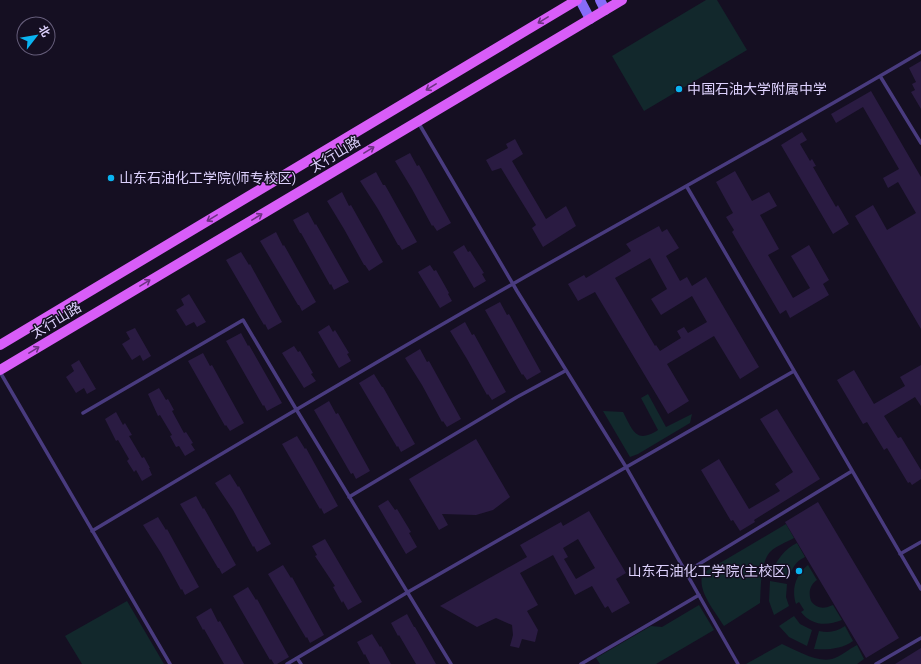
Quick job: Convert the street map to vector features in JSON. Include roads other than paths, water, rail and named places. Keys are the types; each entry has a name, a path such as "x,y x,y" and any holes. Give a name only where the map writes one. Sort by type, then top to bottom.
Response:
{"main road":[{"name":"太行山路","path":"0,345 576,0"},
{"path":"580,0 590,19"},
{"path":"600,0 605,10"},
{"name":"太行山路","path":"0,371 622,0"}],"lane":[{"path":"92,531 296,409 921,52"},
{"path":"880,76 921,143"},
{"path":"418,121 513,284 626,467 738,664"},
{"path":"687,187 921,589"},
{"path":"83,413 243,320 451,664"},
{"path":"349,496 565,370"},
{"path":"0,371 170,664"},
{"path":"287,664 408,592 794,371"},
{"path":"686,572 852,471"},
{"path":"900,554 921,542"},
{"path":"581,664 699,594"},
{"path":"876,664 921,638"},
{"path":"298,658 301,664"}],"place":[{"name":"中国石油大学附属中学","path":"679,89"},
{"name":"山东石油化工学院(师专校区)","path":"111,178"},
{"name":"山东石油化工学院(主校区)","path":"799,571"}]}
